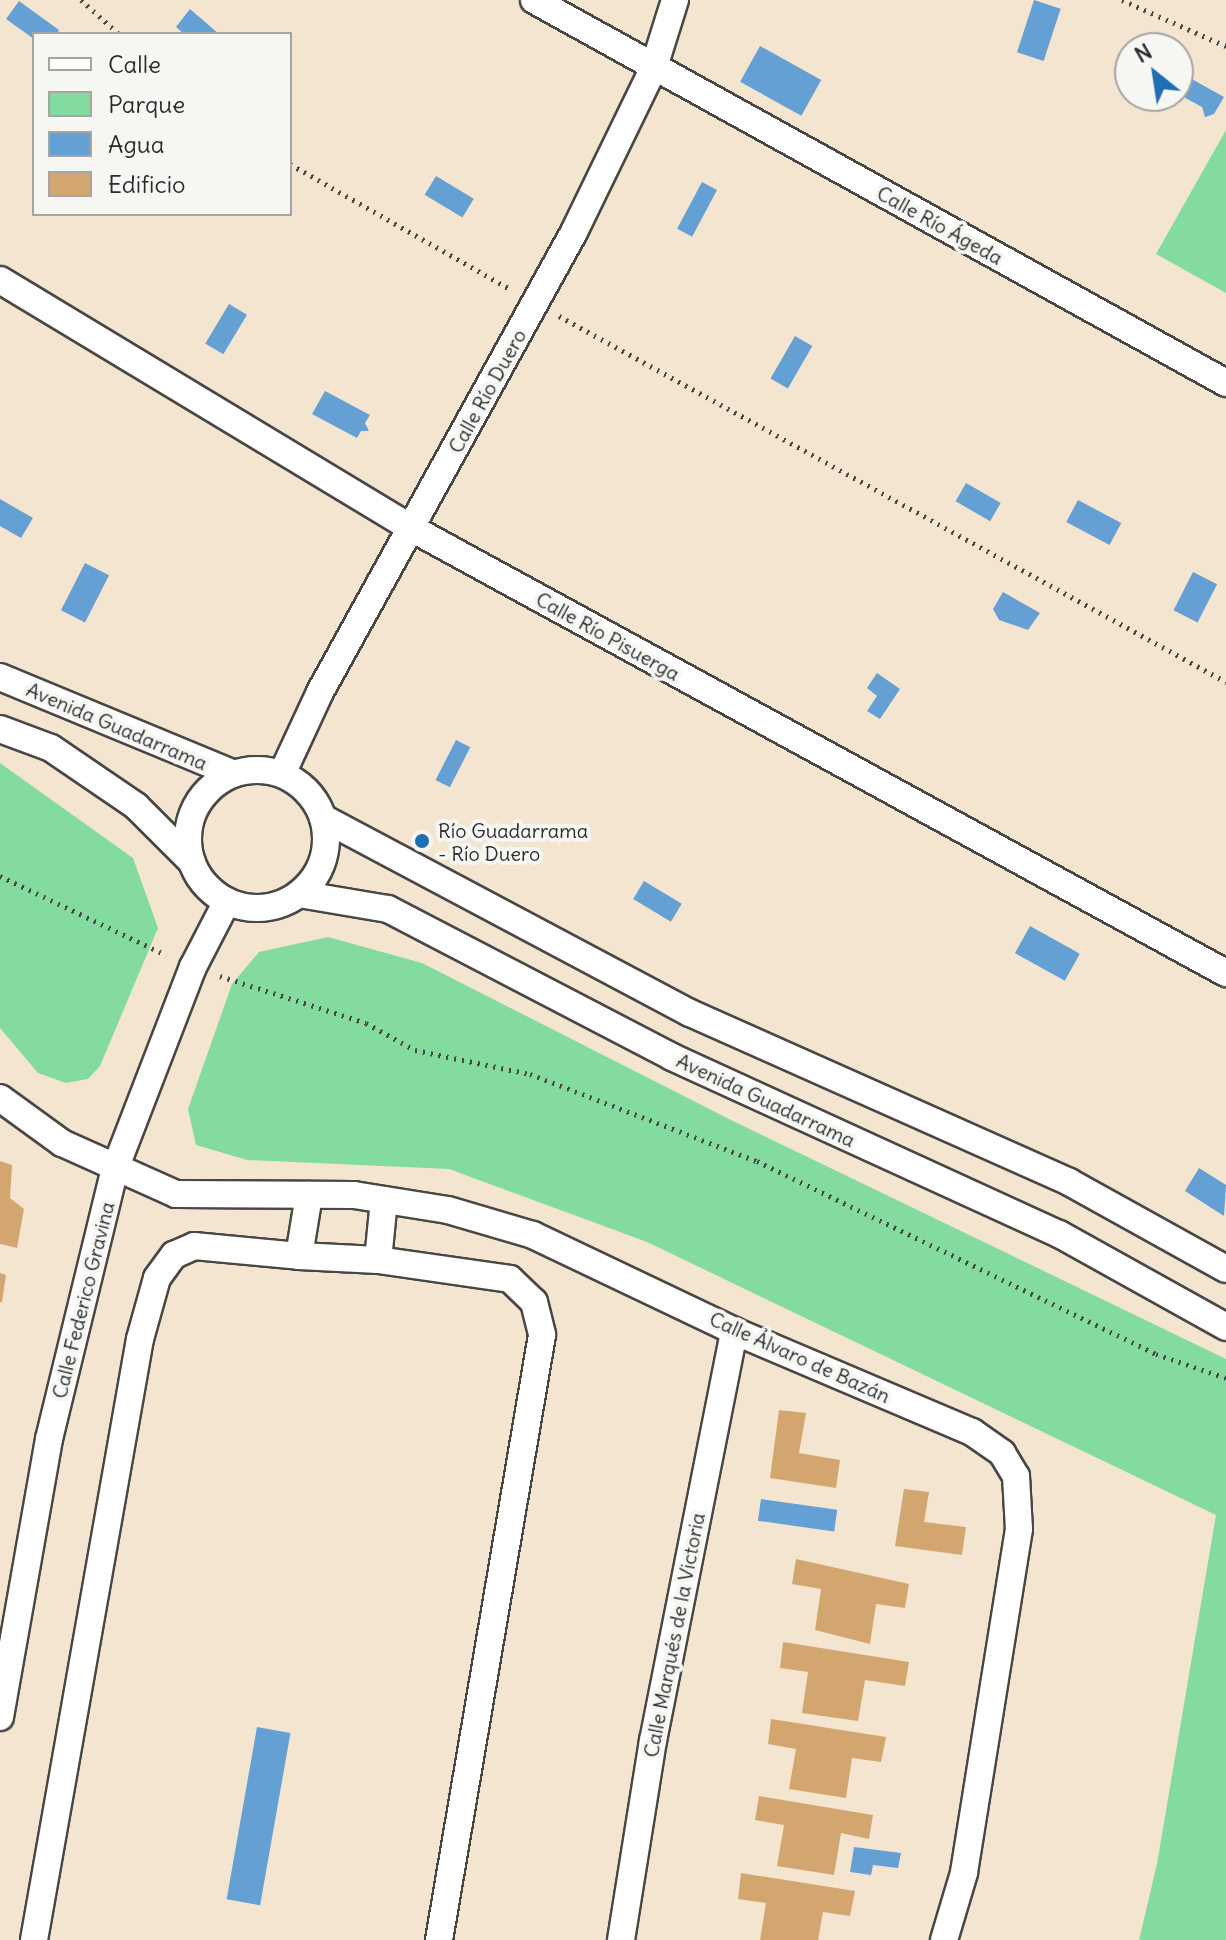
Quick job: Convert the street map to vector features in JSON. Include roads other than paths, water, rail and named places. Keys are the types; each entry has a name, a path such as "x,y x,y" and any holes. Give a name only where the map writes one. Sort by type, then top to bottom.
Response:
{"street":[{"name":"Calle Río Ágeda","path":"534,0 1226,383"},
{"name":"Calle Río Duero","path":"282,774 320,692 536,303 654,67 675,0"},
{"name":"Calle Río Pisuerga","path":"0,280 411,528 1226,973"},
{"name":"Avenida Guadarrama","path":"0,677 234,774"},
{"path":"0,729 51,748 136,806 192,862"},
{"path":"323,818 323,860 299,894 263,907 227,901 200,878 192,862 188,841 200,800 234,774 258,770 282,774 300,784 323,818 690,1013 1069,1182 1226,1269"},
{"name":"Avenida Guadarrama","path":"299,894 388,909 672,1057 1059,1234 1226,1327"},
{"name":"Calle Federico Gravina","path":"0,1717 49,1439 115,1169 193,967 227,901"},
{"name":"Calle Álvaro de Bazán","path":"0,1098 62,1143 176,1194 309,1195 384,1200 448,1210 533,1235 734,1331 972,1432 1002,1453 1016,1476 1014,1560 964,1873 944,1940"},
{"path":"299,1256 309,1195"},
{"path":"378,1260 384,1200"},
{"path":"34,1940 140,1339 157,1278 174,1255 194,1246 378,1260 510,1279 534,1302 542,1335 439,1940"},
{"name":"Calle Marqués de la Victoria","path":"621,1940 653,1741 734,1331"}],"water":[{"path":"1034,0 1061,9 1044,61 1017,52"},
{"path":"19,1 59,30 32,32 32,38 6,19"},
{"path":"190,9 217,32 182,32 176,27"},
{"path":"760,46 821,80 801,116 740,82"},
{"path":"1194,80 1224,97 1214,114 1205,117 1202,107 1194,103"},
{"path":"436,176 474,199 462,218 425,195"},
{"path":"702,182 717,190 692,237 677,229"},
{"path":"229,304 247,315 223,354 205,343"},
{"path":"795,336 812,346 788,388 770,378"},
{"path":"325,391 370,415 365,423 369,431 361,431 357,438 312,414"},
{"path":"966,483 1001,503 990,521 956,501"},
{"path":"0,499 33,518 21,538 0,526"},
{"path":"1078,500 1121,523 1110,545 1066,522"},
{"path":"85,563 109,575 85,622 61,610"},
{"path":"1193,572 1217,584 1198,623 1173,610"},
{"path":"1003,592 1040,613 1028,630 999,620 993,609"},
{"path":"877,673 900,689 880,719 867,711 877,696 867,688"},
{"path":"456,740 470,747 450,787 436,780"},
{"path":"644,881 682,904 671,922 633,899"},
{"path":"1030,926 1080,954 1065,981 1015,953"},
{"path":"1199,1168 1226,1185 1224,1216 1185,1191"},
{"path":"761,1499 837,1510 834,1532 758,1521"},
{"path":"257,1727 290,1733 260,1905 227,1899"},
{"path":"854,1847 901,1853 898,1868 873,1865 871,1875 850,1872"}],"place":[{"name":"Río Guadarrama - Río Duero","path":"422,841"}]}
